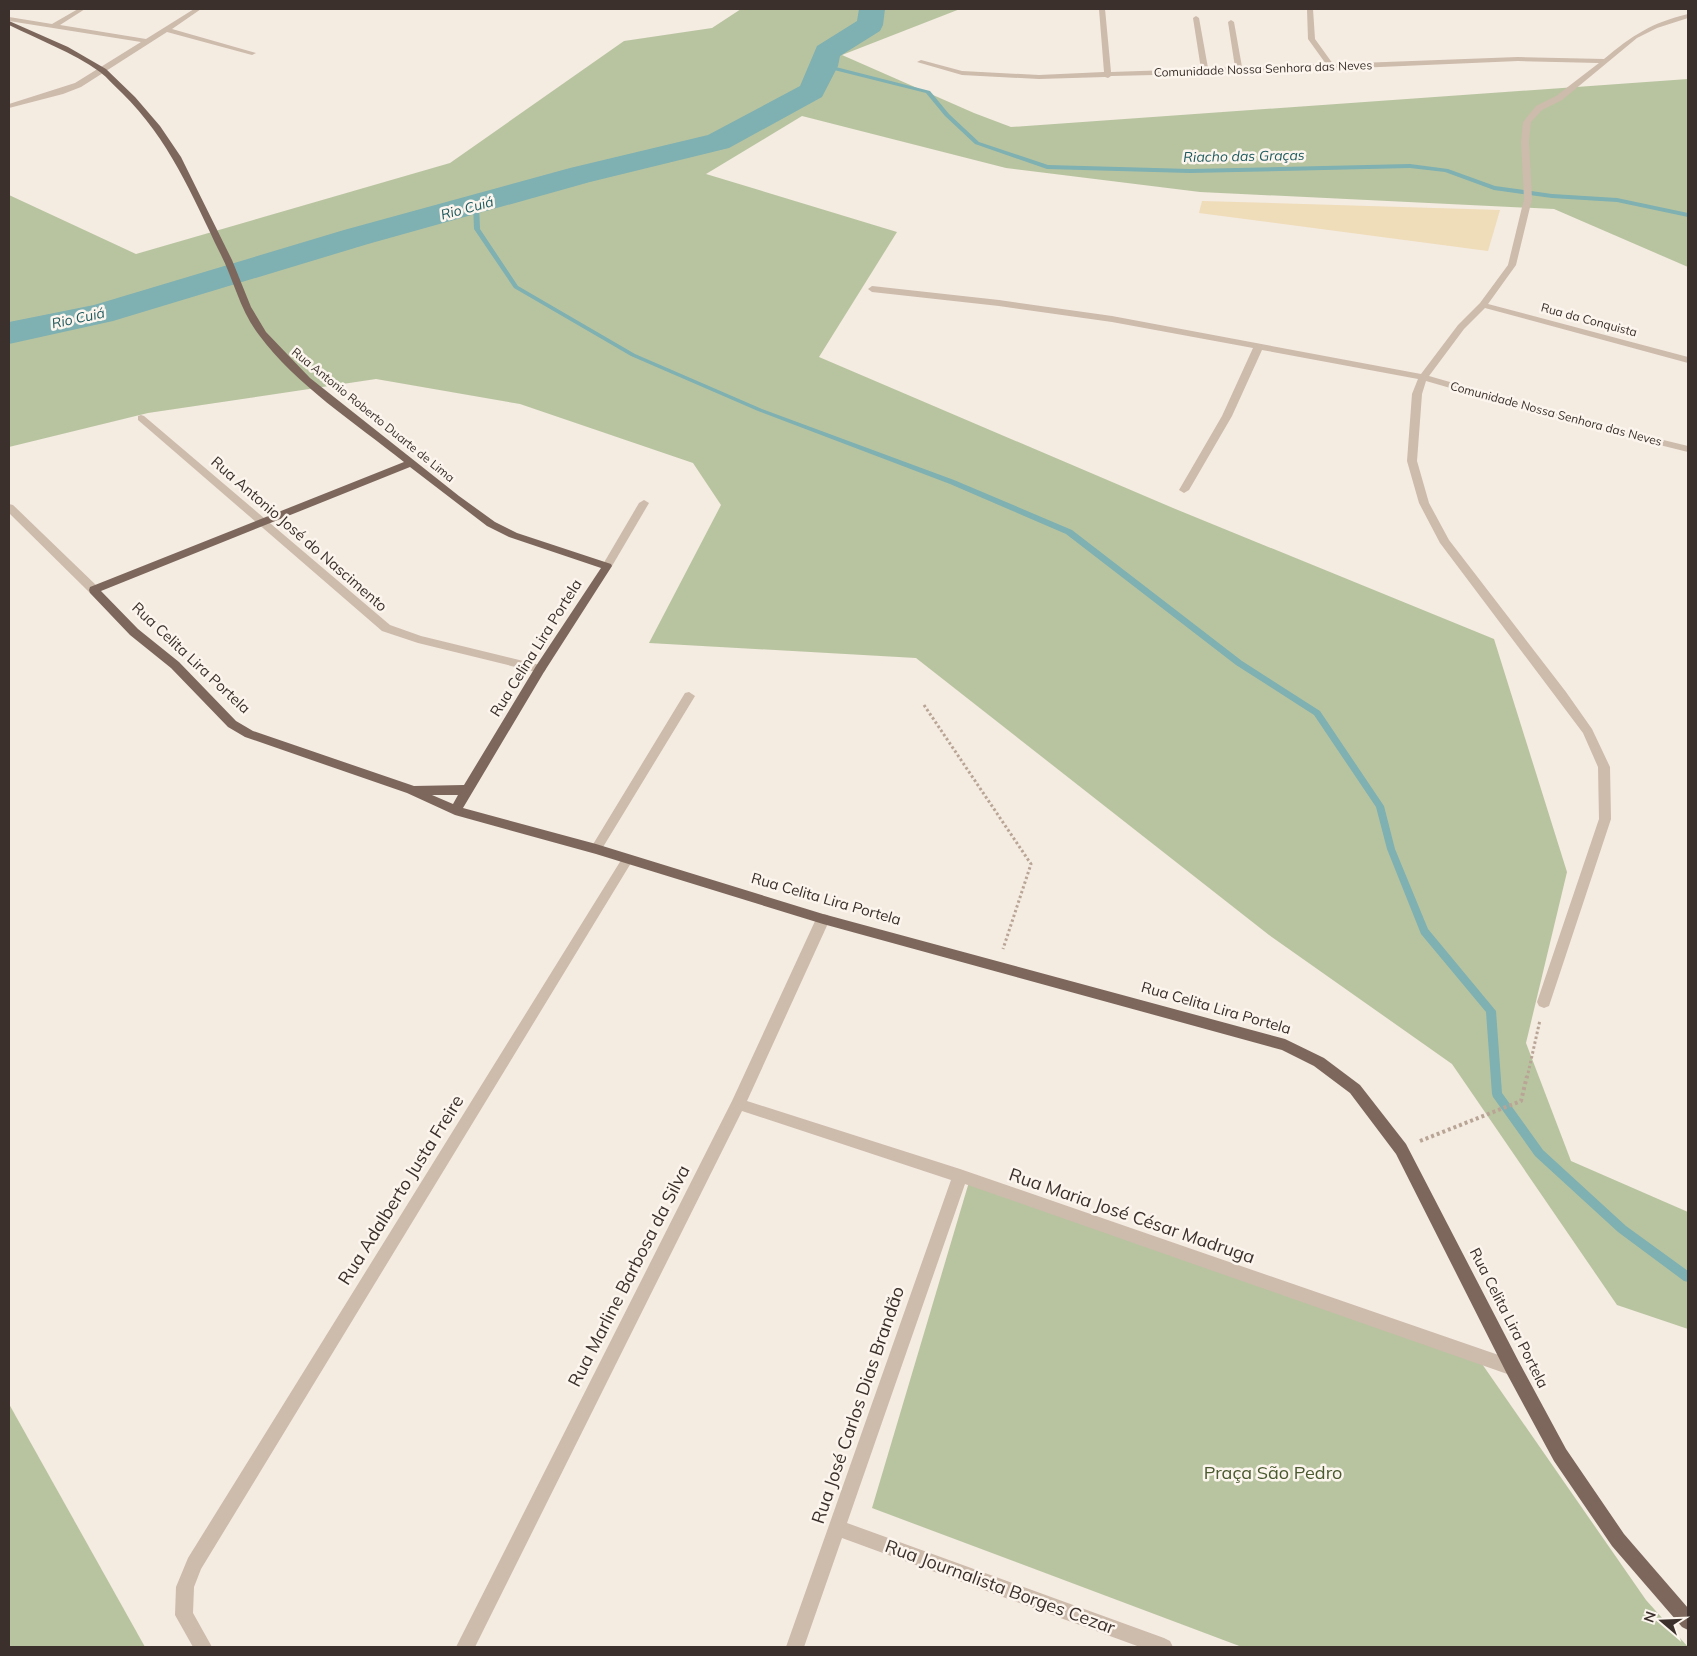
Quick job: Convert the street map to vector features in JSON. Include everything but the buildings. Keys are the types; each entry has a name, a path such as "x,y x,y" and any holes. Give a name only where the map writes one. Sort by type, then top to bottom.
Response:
{"main road":[{"name":"Rua Antonio Roberto Duarte de Lima","path":"9,23 65,49 103,71 144,113 177,157 228,260 247,306 262,333 307,380 455,498 491,524 513,535 607,566"},
{"path":"94,590 412,462"},
{"path":"381,476 422,470"},
{"name":"Rua Celina Lira Portela","path":"455,810 540,669 607,566"},
{"name":"Rua Celita Lira Portela","path":"94,590 134,632 175,665 232,724 250,734 411,790 455,810 596,849 823,919 1285,1046 1319,1062 1354,1089 1401,1148 1513,1368 1560,1455 1618,1540 1688,1621"},
{"name":"Rua Celita Lira Portela","path":"411,790 467,790"}],"street":[{"path":"53,26 82,9"},
{"path":"9,106 60,92 103,71 146,41 198,9"},
{"path":"1102,9 1108,76"},
{"path":"1310,9 1312,38 1332,67"},
{"path":"1544,1002 1605,819 1604,767 1588,732 1562,695 1444,541 1424,503 1412,461 1417,394 1423,377 1461,328 1483,305 1512,265 1528,199 1524,141 1527,122 1539,108 1559,98 1635,37 1655,27 1688,16"},
{"path":"9,18 146,41"},
{"path":"1196,18 1204,72"},
{"path":"1231,22 1239,71"},
{"path":"165,29 252,52"},
{"name":"Comunidade Nossa Senhora das Neves","path":"921,62 962,72 984,75 1039,77 1108,76 1518,59 1606,61"},
{"name":"Comunidade Nossa Senhora das Neves","path":"872,289 999,303 1112,319 1423,377 1582,423 1688,449"},
{"name":"Rua da Conquista","path":"1483,305 1688,360"},
{"path":"1184,490 1227,416 1258,346"},
{"name":"Rua Antonio José do Nascimento","path":"141,418 386,628 418,639 540,669"},
{"name":"Rua Celina Lira Portela","path":"607,566 644,502"},
{"name":"Rua Celita Lira Portela","path":"9,507 94,590"},
{"path":"596,849 689,696"},
{"name":"Rua Adalberto Justa Freire","path":"203,1647 184,1615 186,1587 194,1564 206,1541 628,860"},
{"name":"Rua Marline Barbosa da Silva","path":"465,1647 738,1104 823,919"},
{"name":"Rua Maria José César Madruga","path":"738,1104 960,1176 1513,1368"},
{"name":"Rua José Carlos Dias Brandão","path":"795,1647 960,1176"},
{"name":"Rua Journalista Borges Cezar","path":"837,1528 1164,1647"}],"path":[{"path":"924,706 1031,864 997,966"},
{"path":"1401,1148 1521,1101 1544,1002"}],"green space":[{"path":"741,9 960,9 842,55 974,113 1011,127 1688,79 1688,267 1554,209 1200,192 1006,168 802,116 706,174 897,232 819,357 1173,508 1494,639 1567,872 1526,1043 1571,1161 1688,1212 1688,1329 1617,1305 1452,1064 1269,935 916,658 649,643 721,505 693,463 520,404 376,379 148,413 9,447 9,195 136,254 450,163 624,41 712,28"},
{"name":"Praça São Pedro","path":"969,1182 1480,1361 1646,1600 1688,1647 1242,1647 872,1508"},
{"path":"9,1404 145,1647 9,1647"}],"sand":[{"path":"1202,201 1500,210 1488,251 1199,213"}],"waterway":[{"name":"Rio Cuiá","path":"9,333 101,314 356,237 581,175 718,142 812,91 824,66 827,52 870,25 872,9"},
{"name":"Riacho das Graças","path":"824,66 928,92 947,115 977,143 1047,167 1190,171 1410,166 1446,170 1494,188 1552,196 1617,200 1688,215"},
{"path":"476,204 477,229 516,287 633,355 760,410 952,482 1069,532 1239,663 1317,713 1380,806 1391,849 1424,931 1491,1011 1497,1094 1539,1153 1622,1229 1688,1277"}]}
